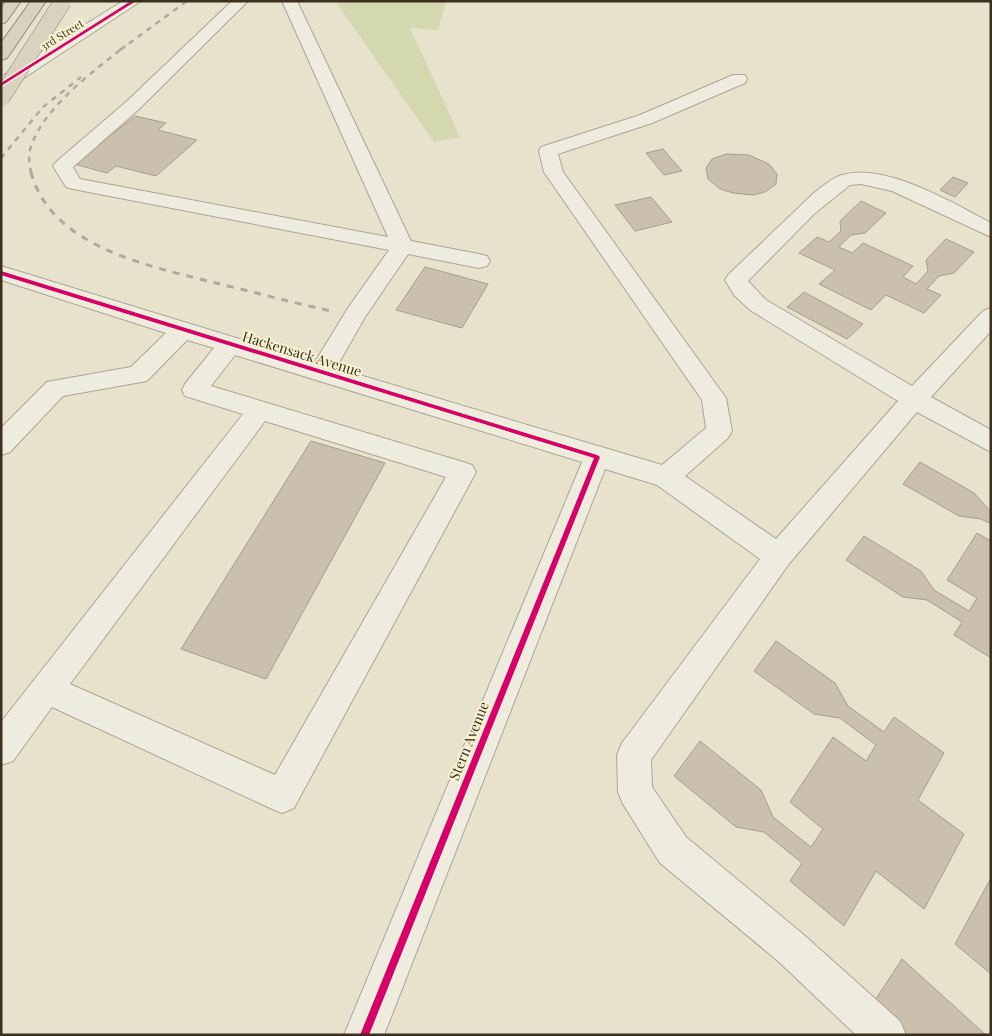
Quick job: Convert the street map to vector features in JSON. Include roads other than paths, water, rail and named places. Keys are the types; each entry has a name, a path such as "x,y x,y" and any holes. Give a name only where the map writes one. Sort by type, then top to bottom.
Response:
{"highway":[{"path":"1,19 14,1"},
{"path":"1,55 39,1"},
{"path":"1,98 63,1"}],"street":[{"name":"3rd Street","path":"1,85 134,1"},
{"path":"241,1 132,106 63,166 72,183 479,261"},
{"path":"289,1 403,246"},
{"path":"666,477 719,431 714,398 554,172 548,151 646,119 739,79"},
{"path":"991,230 909,191 864,179 843,181 816,202 736,280 742,290 758,305 914,399 991,442"},
{"path":"320,373 356,313 403,246"},
{"name":"Hackensack Avenue","path":"1,273 320,373 666,477 778,556"},
{"path":"886,1035 791,948 673,850 635,792 634,756 778,556 914,399 991,316"},
{"path":"1,446 56,388 138,375 184,330"},
{"path":"47,689 282,796 463,472 194,390 230,345"},
{"path":"1,749 260,410"},
{"name":"Stern Avenue","path":"364,1035 597,457"}],"railway":[{"path":"121,49 187,1"},
{"path":"121,49 125,46"},
{"path":"31,173 30,150 45,120 70,92 121,49"},
{"path":"1,158 43,107 81,77"},
{"path":"31,172 42,198 60,220 82,237 108,250 165,270 331,311"}]}
